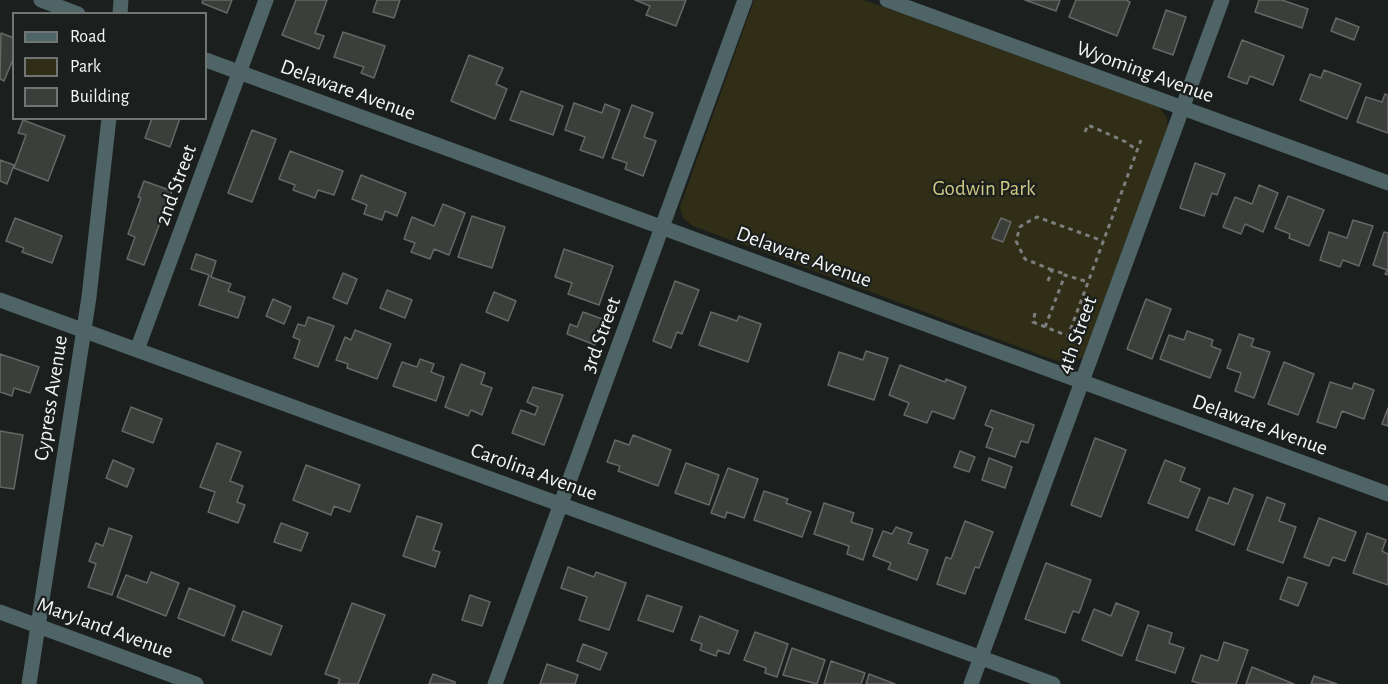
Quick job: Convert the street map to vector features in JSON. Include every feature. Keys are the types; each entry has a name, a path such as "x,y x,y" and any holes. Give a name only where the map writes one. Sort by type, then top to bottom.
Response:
{"street":[{"path":"42,0 73,12"},
{"name":"2nd Street","path":"137,350 266,0"},
{"name":"3rd Street","path":"495,684 746,0"},
{"name":"Wyoming Avenue","path":"887,0 1388,183"},
{"name":"4th Street","path":"971,684 1222,0"},
{"name":"Delaware Avenue","path":"207,60 663,226 1388,495"},
{"name":"Cypress Avenue","path":"29,684 89,297 109,120"},
{"name":"Carolina Avenue","path":"0,300 1053,684"},
{"name":"Maryland Avenue","path":"0,612 196,684"}],"path":[{"path":"1085,132 1088,125 1138,150"},
{"path":"1035,313 1033,322 1068,336 1141,140"},
{"path":"1088,282 1025,259 1016,241 1024,224 1037,217 1104,241"},
{"path":"1048,281 1052,270"},
{"path":"1045,327 1065,275"}],"green space":[{"name":"Godwin Park","path":"754,0 864,0 1159,107 1167,118 1168,126 1083,357 1071,364 1062,363 693,226 683,218 680,207"}],"building":[{"path":"203,0 232,0 227,13 202,3"},
{"path":"296,0 327,0 315,33 324,36 319,49 282,35"},
{"path":"377,0 400,0 394,18 373,12"},
{"path":"635,0 686,0 676,26 646,15 650,6"},
{"path":"1025,0 1060,0 1056,11"},
{"path":"1076,0 1126,0 1130,2 1117,36 1069,17"},
{"path":"1259,0 1282,0 1308,9 1302,28 1255,12"},
{"path":"1166,10 1186,17 1173,55 1153,48"},
{"path":"1336,18 1359,27 1354,40 1331,31"},
{"path":"343,32 385,46 374,78 361,73 364,67 334,57"},
{"path":"1,33 12,37 12,62 4,81 0,79"},
{"path":"1242,40 1284,56 1273,85 1250,76 1247,84 1228,77"},
{"path":"469,55 503,68 496,84 507,89 495,119 451,101"},
{"path":"1324,70 1361,84 1347,119 1300,100 1310,74 1321,78"},
{"path":"521,91 563,106 553,135 510,120"},
{"path":"1385,94 1388,95 1388,133 1357,122 1366,97 1382,102"},
{"path":"574,103 602,113 605,104 620,110 603,158 580,150 585,137 565,130"},
{"path":"632,105 653,113 644,137 656,141 643,176 625,169 627,163 612,158"},
{"path":"23,120 65,136 48,181 14,168 26,135 18,133"},
{"path":"151,120 179,120 170,147 145,138"},
{"path":"252,130 276,139 252,202 228,193"},
{"path":"290,151 343,171 334,195 318,190 315,198 293,190 295,185 279,179"},
{"path":"0,160 14,165 7,184 0,181"},
{"path":"1195,163 1225,174 1217,195 1212,193 1204,216 1180,208"},
{"path":"361,175 406,193 397,216 385,211 382,220 364,214 367,205 352,199"},
{"path":"144,181 172,191 144,265 127,259 135,237 128,234 141,198 138,197"},
{"path":"1259,185 1278,193 1263,232 1245,224 1241,234 1223,227 1235,197 1252,204"},
{"path":"1288,196 1324,210 1309,246 1289,238 1290,234 1275,228"},
{"path":"443,204 465,213 449,255 434,249 430,259 411,252 415,243 404,239 412,217 434,226"},
{"path":"472,216 505,227 492,268 458,257"},
{"path":"15,218 62,236 52,263 22,252 24,248 6,241"},
{"path":"1001,218 1011,222 1003,242 992,238"},
{"path":"1353,220 1373,226 1359,266 1343,260 1340,267 1320,260 1329,232 1347,238"},
{"path":"1384,232 1388,233 1388,275 1385,274 1387,270 1373,265"},
{"path":"564,249 613,266 599,305 568,294 572,283 555,277"},
{"path":"196,254 216,261 211,277 231,284 228,291 245,297 238,318 199,305 209,275 191,269"},
{"path":"343,273 357,279 347,304 333,298"},
{"path":"675,281 699,290 682,334 677,332 671,348 653,341"},
{"path":"387,290 412,300 405,318 380,308"},
{"path":"494,292 516,301 508,321 486,312"},
{"path":"273,299 291,307 284,324 266,316"},
{"path":"1146,299 1171,309 1152,359 1127,349"},
{"path":"583,312 605,320 595,345 567,334 570,324 577,327"},
{"path":"711,312 737,321 739,316 761,324 748,362 699,345"},
{"path":"308,317 334,326 318,367 294,358 300,340 293,337 298,324 305,326"},
{"path":"355,330 391,344 377,379 347,368 348,364 336,360 345,337 351,340"},
{"path":"1187,331 1213,340 1211,346 1221,350 1210,378 1160,359 1169,335 1184,340"},
{"path":"1239,334 1254,339 1251,346 1270,352 1254,398 1235,391 1241,373 1227,368"},
{"path":"866,351 888,358 874,400 828,385 839,352 863,360"},
{"path":"0,354 39,367 30,393 14,388 12,396 0,392"},
{"path":"420,359 434,364 431,372 444,377 436,401 393,386 402,362 417,367"},
{"path":"1284,362 1314,374 1298,415 1268,404"},
{"path":"461,364 485,373 481,384 492,388 482,415 471,410 468,416 445,407"},
{"path":"900,365 945,382 946,379 966,387 954,419 932,411 927,423 904,415 909,403 889,395"},
{"path":"1330,382 1352,389 1354,383 1374,390 1364,419 1342,411 1336,428 1317,422"},
{"path":"533,387 563,395 544,445 512,433 521,410 535,415 538,407 527,402"},
{"path":"131,407 162,419 153,443 122,431"},
{"path":"1388,408 1388,426 1382,424"},
{"path":"991,410 1034,425 1028,443 1021,441 1015,457 986,447 993,428 985,425"},
{"path":"0,431 23,435 14,489 0,487"},
{"path":"633,435 671,450 658,486 618,471 620,466 607,462 615,440 629,445"},
{"path":"1095,438 1126,450 1101,517 1071,505"},
{"path":"217,443 241,452 230,481 243,486 237,502 245,505 238,523 208,512 215,492 200,487"},
{"path":"960,451 975,457 969,472 954,467"},
{"path":"989,458 1012,467 1005,488 982,480"},
{"path":"113,460 134,469 127,487 106,478"},
{"path":"1165,460 1185,468 1180,481 1200,489 1188,518 1148,503"},
{"path":"686,463 719,475 709,505 675,493"},
{"path":"306,465 360,485 350,512 334,506 331,515 293,500"},
{"path":"728,468 758,479 744,518 727,512 725,518 711,513"},
{"path":"1234,488 1253,495 1234,545 1196,530 1209,497 1228,504"},
{"path":"764,491 788,499 786,503 811,512 802,537 754,520"},
{"path":"1267,497 1285,504 1279,521 1296,527 1283,563 1247,550"},
{"path":"824,503 854,513 851,522 873,529 863,560 847,554 849,546 814,534"},
{"path":"417,516 442,524 433,550 440,552 435,567 403,556"},
{"path":"1319,518 1356,532 1345,561 1333,557 1329,566 1304,557"},
{"path":"965,521 993,532 979,568 975,567 965,594 937,584 946,557 951,559"},
{"path":"281,523 308,533 301,551 274,542"},
{"path":"896,527 912,533 908,543 928,550 917,580 888,569 891,563 873,556 883,531 892,534"},
{"path":"109,528 132,536 112,595 88,587 96,564 89,561 96,543 103,546"},
{"path":"1367,533 1386,540 1382,551 1388,554 1388,585 1353,573"},
{"path":"1046,563 1091,580 1079,613 1073,611 1065,633 1025,619"},
{"path":"568,567 594,577 596,572 626,583 609,630 579,620 587,597 561,588"},
{"path":"151,572 179,583 166,616 117,597 126,575 147,583"},
{"path":"1288,577 1307,583 1298,606 1280,599"},
{"path":"189,588 235,606 224,636 178,618"},
{"path":"470,595 490,602 482,626 462,620"},
{"path":"647,595 682,607 673,632 638,620"},
{"path":"352,603 385,615 358,684 338,684 340,679 325,674"},
{"path":"1116,603 1139,612 1122,656 1082,640 1094,609 1111,616"},
{"path":"243,611 282,626 271,655 232,640"},
{"path":"700,616 738,631 729,654 718,650 716,656 700,650 702,644 691,640"},
{"path":"1148,625 1172,633 1169,643 1184,648 1175,673 1136,660"},
{"path":"755,632 788,644 777,677 765,673 766,668 744,660"},
{"path":"1224,642 1248,650 1236,684 1201,684 1192,681 1201,655 1218,661"},
{"path":"583,644 607,653 600,670 577,661"},
{"path":"792,648 825,660 817,684 783,675"},
{"path":"831,661 865,673 861,684 824,684"},
{"path":"547,664 578,675 575,684 540,684"},
{"path":"1252,667 1294,684 1246,684"},
{"path":"433,674 455,682 455,684 429,684"},
{"path":"869,674 895,684 866,684"},
{"path":"1314,676 1337,684 1311,684"}]}
